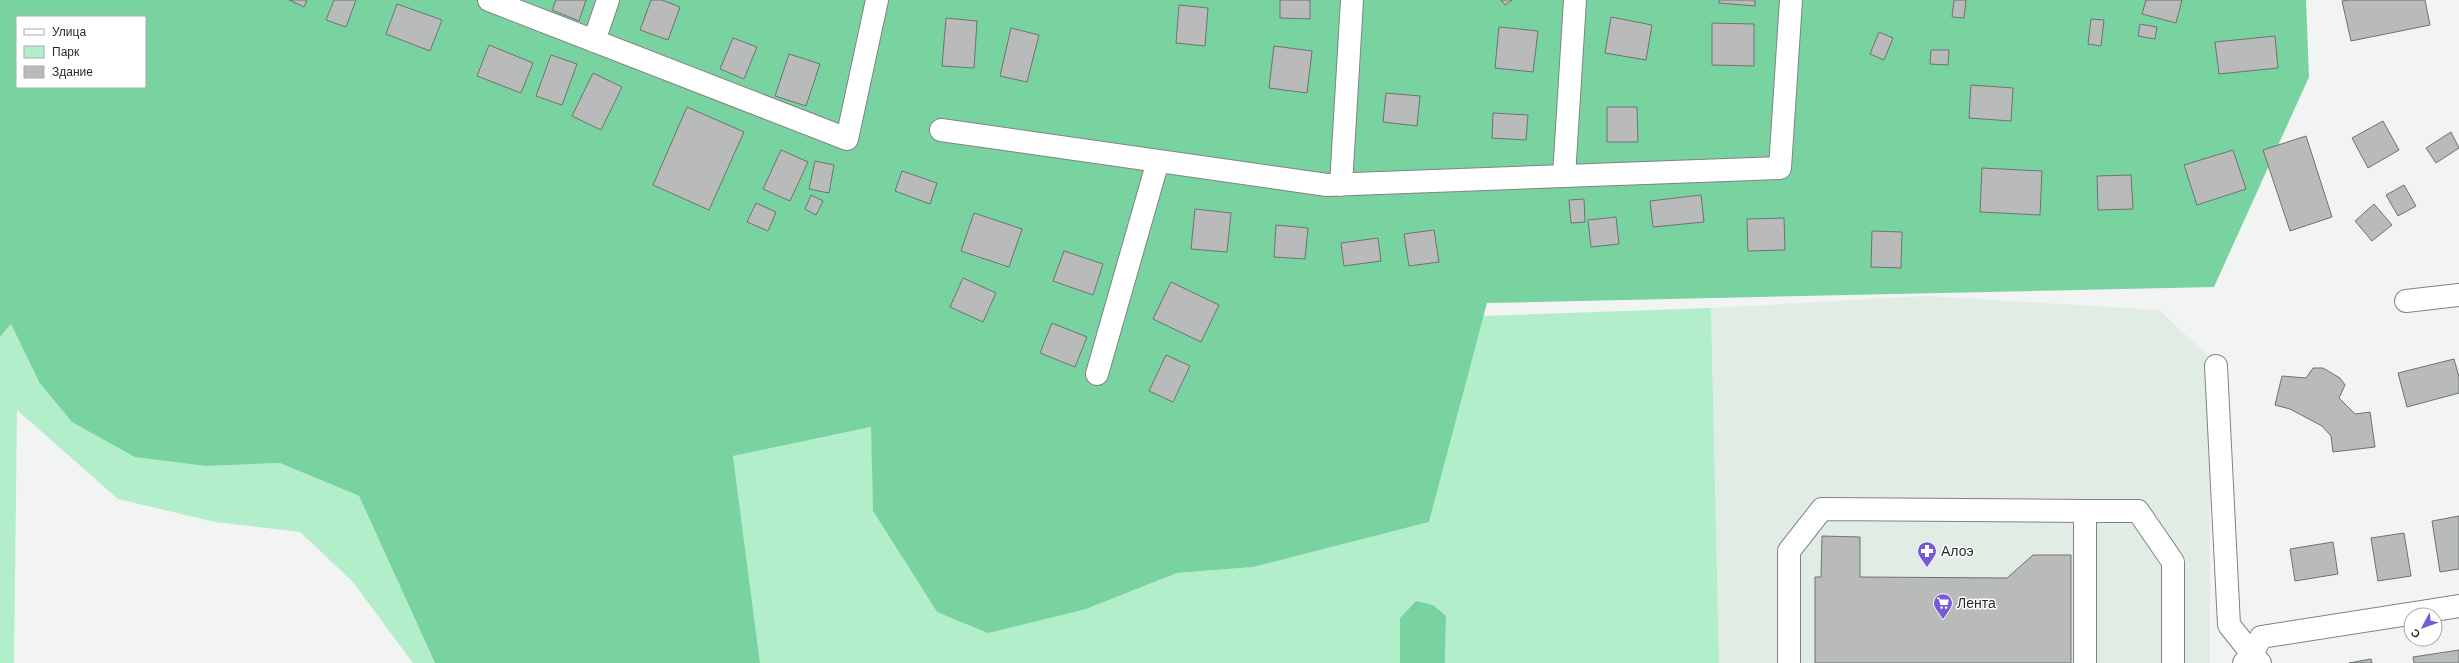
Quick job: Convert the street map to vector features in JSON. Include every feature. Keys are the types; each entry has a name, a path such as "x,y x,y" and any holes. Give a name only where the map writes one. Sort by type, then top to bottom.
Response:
{"street":[{"path":"489,0 848,139 877,0"},
{"path":"594,41 608,0"},
{"path":"1341,185 1352,0"},
{"path":"1564,176 1575,0"},
{"path":"941,130 1327,185 1780,168 1791,0"},
{"path":"1097,374 1158,161"},
{"path":"2406,301 2459,295"},
{"path":"2216,366 2229,625 2252,660"},
{"path":"1789,663 1789,551 1822,509 2138,511 2173,562 2173,663"},
{"path":"2085,511 2085,663"},
{"path":"2252,660 2261,637 2459,606"}],"shaded area":[{"path":"1926,296 2159,310 2210,358 2210,663 1719,663 1711,308"}],"green space":[{"path":"0,0 2306,0 2309,77 2214,287 1487,303 1429,522 1253,567 1177,573 1086,609 988,633 937,612 873,511 871,427 733,456 760,663 435,663 359,496 280,463 206,466 135,457 72,422 39,382 11,324 0,337"},
{"path":"1711,308 1719,663 1445,663 1446,616 1400,618 1400,663 760,663 733,456 872,427 873,511 937,612 1086,609 1177,573 1253,567 1429,522 1483,316"},
{"path":"11,324 39,382 206,466 280,463 359,496 435,663 413,663 352,581 300,532 215,522 118,499 17,410 14,663 0,663 0,337"},
{"path":"1416,601 1433,605 1446,616 1445,663 1400,663 1400,618"}],"building":[{"path":"289,0 307,0 304,7"},
{"path":"334,0 356,0 346,27 326,20"},
{"path":"556,0 586,0 579,21 552,10"},
{"path":"651,0 662,0 680,7 668,40 640,30"},
{"path":"1280,0 1310,0 1310,19 1280,18"},
{"path":"1501,0 1512,0 1505,5"},
{"path":"1719,0 1755,0 1755,6 1719,3"},
{"path":"1954,0 1966,0 1964,18 1952,17"},
{"path":"2146,0 2182,0 2176,23 2142,14"},
{"path":"2425,0 2430,25 2351,41 2342,1"},
{"path":"397,4 442,20 430,51 386,34"},
{"path":"1179,5 1208,8 1205,46 1176,43"},
{"path":"1611,17 1652,25 1646,60 1605,53"},
{"path":"946,18 977,21 974,68 942,66"},
{"path":"2091,19 2104,20 2101,46 2088,44"},
{"path":"1712,23 1754,24 1754,66 1712,65"},
{"path":"2140,24 2157,27 2155,39 2138,36"},
{"path":"1499,27 1538,31 1533,72 1495,68"},
{"path":"1011,28 1039,35 1027,82 1000,76"},
{"path":"1879,32 1893,38 1884,60 1870,54"},
{"path":"2275,36 2278,68 2219,74 2215,42"},
{"path":"733,38 757,47 744,79 720,69"},
{"path":"489,45 533,63 521,93 477,76"},
{"path":"1274,46 1312,51 1307,93 1269,88"},
{"path":"1931,50 1949,50 1948,65 1930,64"},
{"path":"789,54 820,64 806,106 775,96"},
{"path":"551,55 577,64 562,105 536,96"},
{"path":"593,73 622,87 601,130 572,116"},
{"path":"1971,85 2013,88 2011,121 1969,118"},
{"path":"1386,93 1420,96 1417,126 1383,122"},
{"path":"687,107 744,132 709,210 653,185"},
{"path":"1607,107 1637,107 1638,142 1607,142"},
{"path":"1493,113 1528,115 1526,140 1492,138"},
{"path":"2383,121 2399,150 2368,168 2352,138"},
{"path":"2451,132 2459,148 2436,163 2426,148"},
{"path":"2306,136 2332,217 2290,231 2263,150"},
{"path":"781,150 808,162 790,201 763,189"},
{"path":"2233,150 2246,189 2197,205 2184,165"},
{"path":"815,161 834,165 829,193 809,189"},
{"path":"1982,168 2042,171 2040,215 1980,212"},
{"path":"902,171 937,183 930,204 895,191"},
{"path":"2131,175 2133,209 2098,210 2097,176"},
{"path":"2404,185 2416,206 2398,216 2386,195"},
{"path":"811,195 823,201 816,215 805,209"},
{"path":"1701,195 1704,222 1653,227 1650,201"},
{"path":"1584,199 1585,222 1571,223 1569,200"},
{"path":"756,203 776,212 768,231 747,222"},
{"path":"2374,204 2392,225 2372,241 2355,221"},
{"path":"1195,209 1231,213 1227,252 1191,249"},
{"path":"974,213 1022,229 1009,267 961,251"},
{"path":"1616,217 1619,244 1591,247 1588,220"},
{"path":"1784,218 1785,250 1748,251 1747,219"},
{"path":"1276,225 1308,228 1305,259 1274,257"},
{"path":"1434,230 1439,262 1409,266 1404,234"},
{"path":"1872,231 1902,232 1901,268 1871,267"},
{"path":"1378,238 1381,261 1344,266 1341,243"},
{"path":"1064,251 1103,264 1093,295 1053,281"},
{"path":"963,278 996,293 983,322 950,307"},
{"path":"1171,282 1219,305 1201,342 1153,319"},
{"path":"1052,323 1087,337 1075,367 1040,353"},
{"path":"1166,355 1190,366 1173,402 1149,391"},
{"path":"2454,359 2459,377 2459,393 2407,407 2398,373"},
{"path":"2313,368 2323,368 2340,378 2345,385 2339,398 2355,414 2370,412 2375,447 2333,452 2331,436 2322,426 2290,409 2275,405 2282,376 2306,378"},
{"path":"2459,516 2459,569 2440,572 2432,521"},
{"path":"2404,533 2411,576 2378,581 2371,538"},
{"name":"Лента","path":"1822,536 1860,537 1860,577 2007,578 2033,555 2071,555 2071,663 1815,663 1815,577 1821,577"},
{"path":"2333,542 2338,574 2295,581 2290,549"},
{"path":"2459,650 2459,663 2414,663 2413,657"},
{"path":"2371,659 2372,663 2349,663"}],"place":[{"name":"Алоэ","path":"1927,568"},
{"name":"Лента","path":"1943,620"}]}
